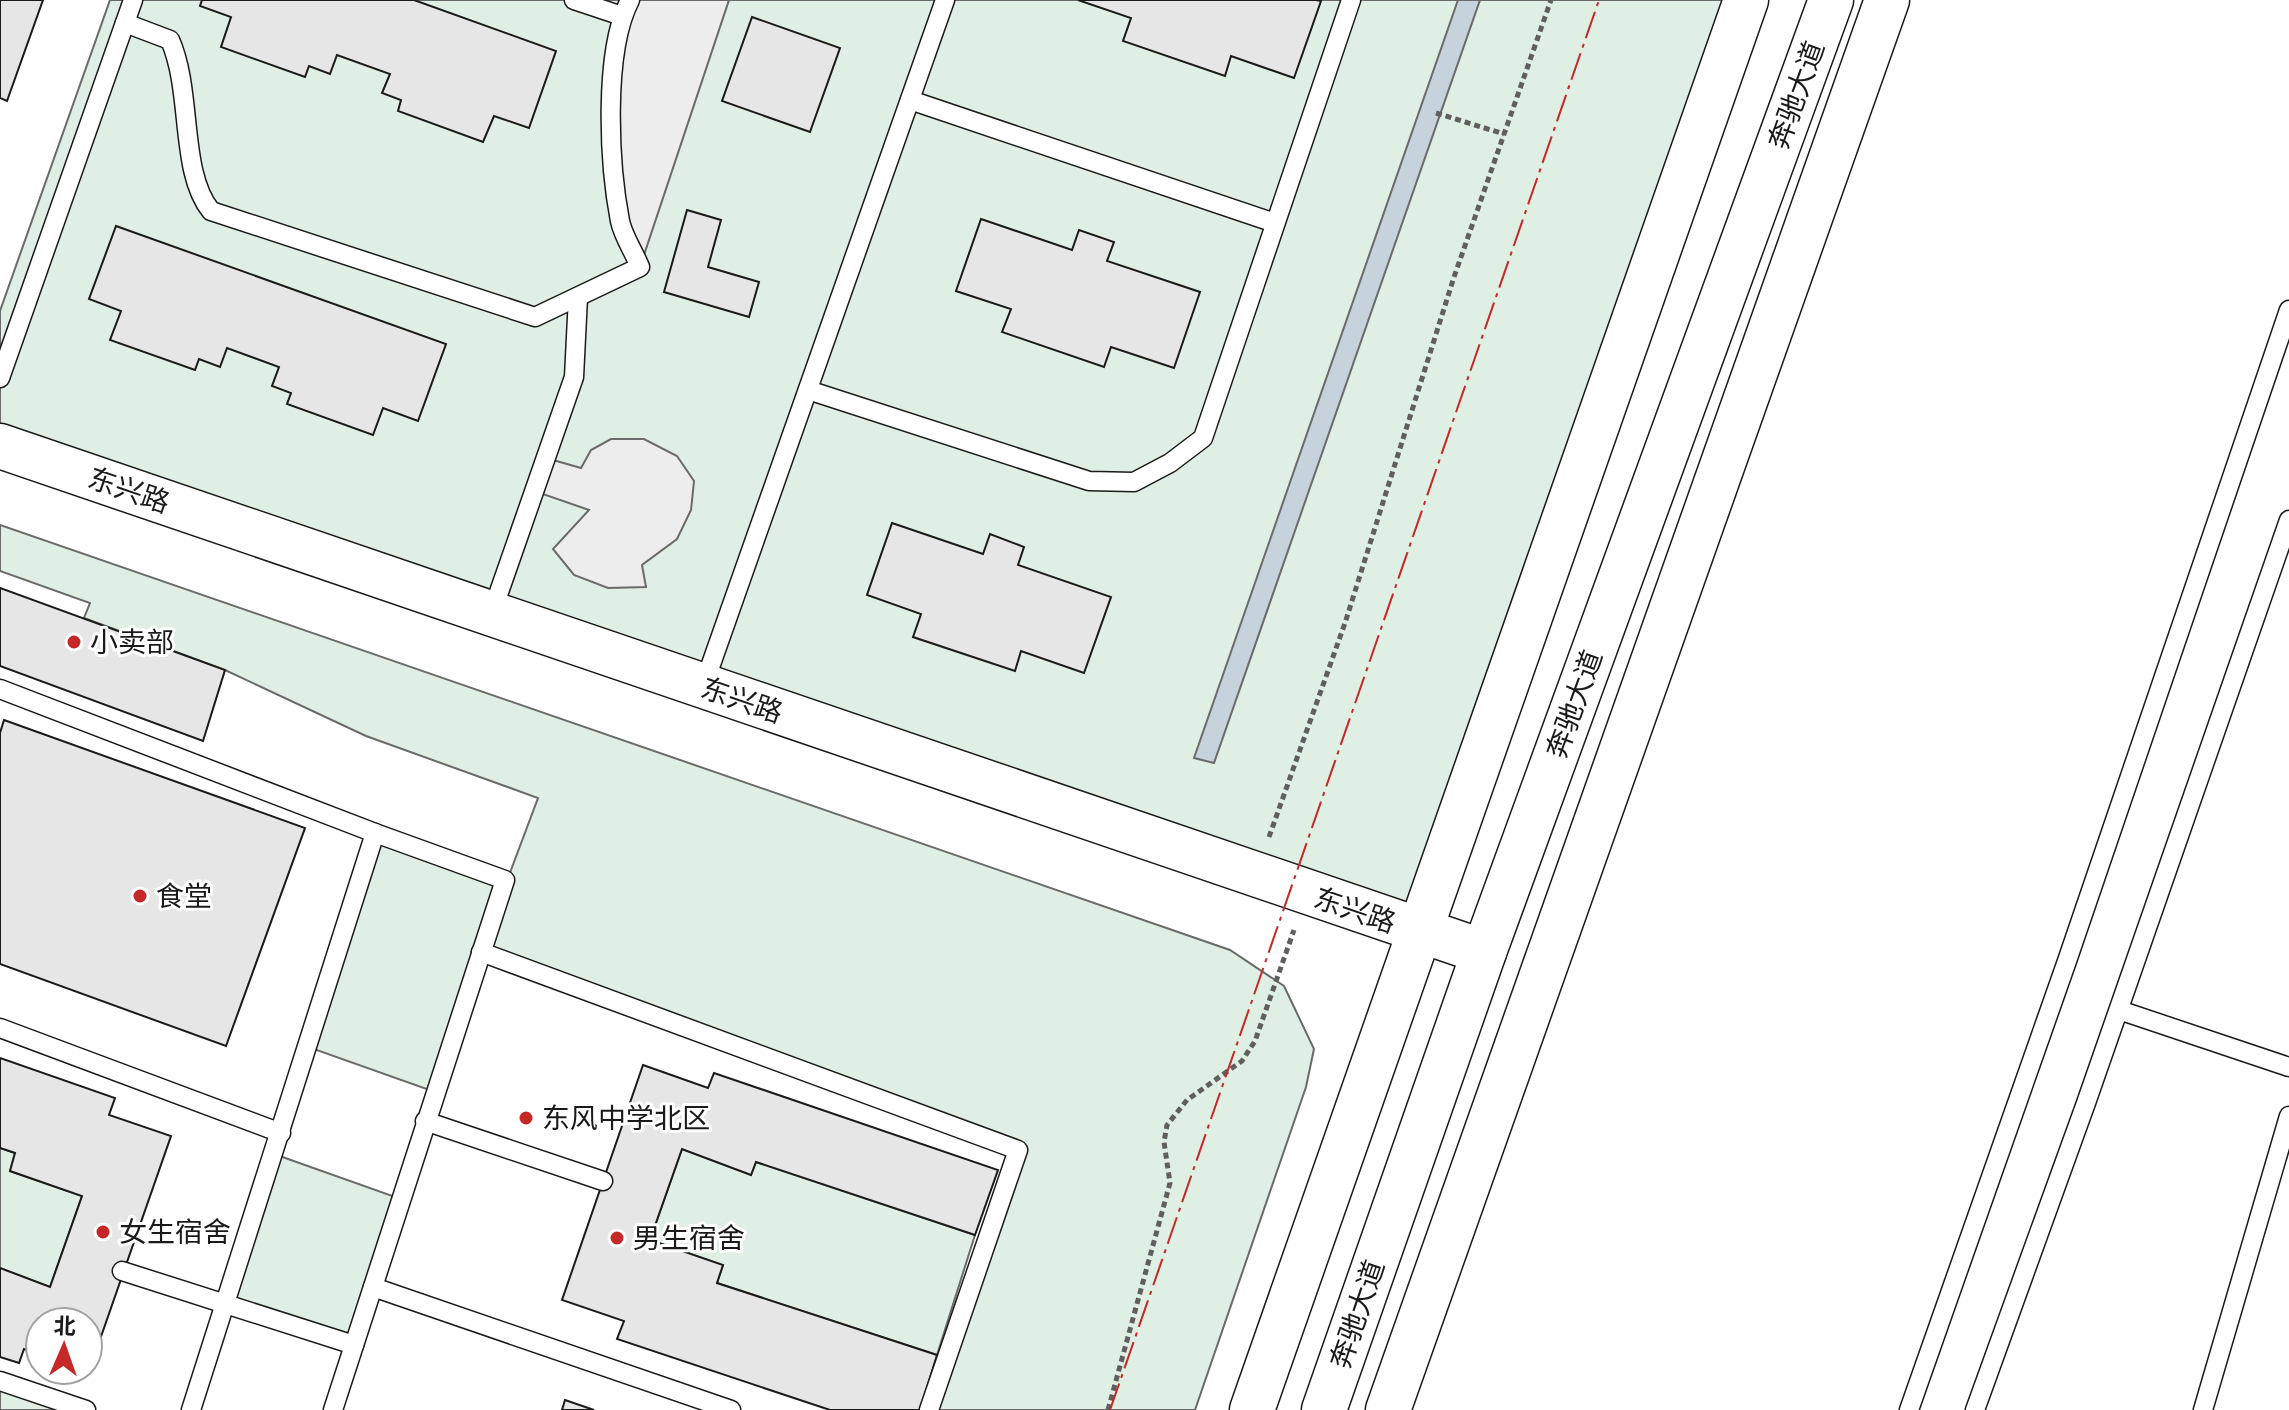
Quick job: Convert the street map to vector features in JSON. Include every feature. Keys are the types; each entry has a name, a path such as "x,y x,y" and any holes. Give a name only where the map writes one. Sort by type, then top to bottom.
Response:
{"street":[{"path":"1252,1410 1746,0"},
{"name":"奔驰大道","path":"1331,1408 1484,952 1831,0"},
{"path":"1388,1410 1887,0"},
{"name":"东兴路","path":"0,446 1484,952"}],"lane":[{"path":"0,378 133,0"},
{"path":"125,23 170,40 182,65 197,194 211,211 535,317 640,267 621,224 614,164 611,96 626,8 574,0"},
{"path":"703,687 945,0"},
{"path":"808,390 1089,481 1134,482 1170,463 1203,438 1351,0"},
{"path":"910,100 1275,223"},
{"path":"491,615 574,377 578,297"},
{"path":"1909,1410 2067,961 2289,310"},
{"path":"1975,1410 2119,1010 2289,520"},
{"path":"0,689 505,880 333,1410"},
{"path":"191,1410 375,833"},
{"path":"481,952 1018,1150 929,1410"},
{"path":"2119,1010 2289,1067"},
{"path":"0,1028 281,1133"},
{"path":"2203,1410 2289,1116"},
{"path":"425,1121 603,1181"},
{"path":"122,1271 354,1345"},
{"path":"373,1287 731,1410"},
{"path":"0,1381 86,1410"}],"path":[{"path":"1255,876 1345,623 1454,277 1551,0"},
{"path":"1436,113 1504,134"},
{"path":"1108,1410 1170,1183 1164,1142 1167,1125 1187,1100 1242,1061 1255,1041 1274,979 1309,894"}],"green space":[{"path":"110,0 1746,0 1420,932 0,446 0,311"},
{"path":"0,525 1230,950 1284,986 1314,1049 1306,1087 1195,1410 929,1410 1018,1150 481,952 435,1092 308,1047 375,833 505,880 493,918 538,798 366,736 225,670 84,618 90,603 0,571"},
{"path":"0,1148 15,1153 10,1171 82,1196 50,1287 0,1268"},
{"path":"682,1149 751,1175 756,1162 975,1235 937,1355 717,1283 723,1265 650,1240"},
{"path":"274,1154 401,1199 354,1345 225,1304"},
{"path":"0,1381 86,1410 0,1410"}],"shaded area":[{"path":"630,0 729,0 640,267 614,164 611,96"},
{"path":"1458,0 1480,0 1214,763 1194,758"},
{"path":"611,439 644,439 677,456 694,481 691,510 677,539 642,565 646,587 608,588 574,575 553,549 589,510 534,491 546,458 581,468 591,450"}],"building":[{"path":"0,0 43,0 7,101 0,98"},
{"path":"202,0 414,0 556,51 529,128 494,116 483,142 398,111 401,100 382,93 390,74 337,55 330,74 309,66 305,77 221,47 231,17 200,6"},
{"path":"1078,0 1321,1 1294,78 1231,56 1225,76 1123,41 1131,18"},
{"path":"752,17 840,48 810,132 722,101"},
{"path":"687,210 721,220 708,267 759,282 749,317 664,292"},
{"path":"981,219 1072,250 1079,230 1114,242 1107,261 1200,292 1174,368 1111,347 1104,367 1002,332 1011,309 956,291"},
{"path":"116,226 446,344 418,421 383,408 373,435 287,404 291,393 272,386 279,367 227,348 220,367 199,359 195,370 110,340 121,311 89,299"},
{"path":"892,523 983,554 990,534 1024,547 1018,565 1111,597 1084,673 1021,651 1015,671 913,637 921,614 867,595"},
{"name":"小卖部","path":"0,588 225,670 203,741 0,666"},
{"name":"食堂","path":"4,720 305,828 226,1046 0,964 0,733"},
{"name":"女生宿舍","path":"0,1058 115,1098 109,1115 171,1136 104,1328 104,1306 24,1306 24,1349 19,1363 0,1357 0,1268 50,1287 82,1196 10,1171 15,1153 0,1148"},
{"name":"男生宿舍","path":"643,1065 708,1088 714,1073 998,1170 975,1235 756,1162 751,1175 682,1149 650,1240 723,1265 717,1283 937,1355 920,1410 830,1410 617,1339 624,1321 562,1300"},
{"path":"565,1400 594,1410 562,1410"}],"power":[{"path":"1110,1410 1599,0"}],"place":[{"name":"小卖部","path":"74,642"},
{"name":"食堂","path":"140,896"},
{"name":"东风中学北区","path":"526,1118"},
{"name":"女生宿舍","path":"103,1232"},
{"name":"男生宿舍","path":"617,1238"}]}
